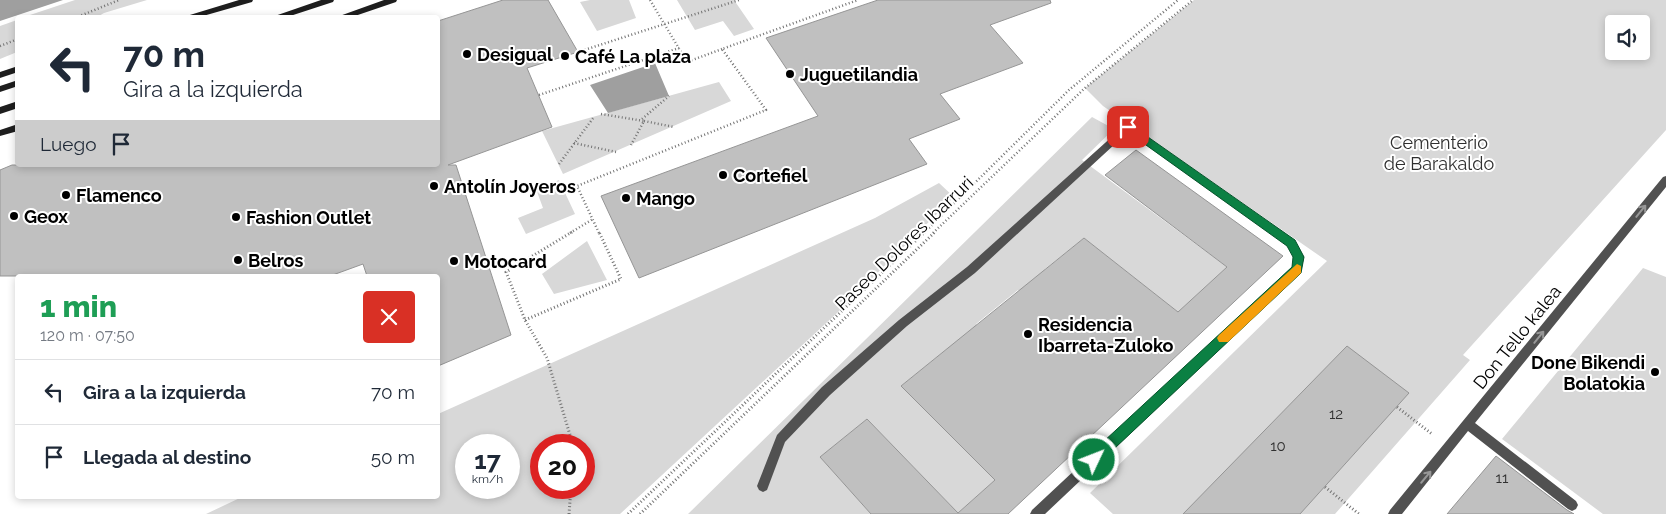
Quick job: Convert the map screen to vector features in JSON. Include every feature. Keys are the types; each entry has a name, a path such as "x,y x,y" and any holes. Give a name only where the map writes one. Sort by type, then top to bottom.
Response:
{"street":[{"path":"195,15 249,0"},
{"path":"216,15 258,0"},
{"path":"282,15 330,0"},
{"path":"347,15 393,0"},
{"path":"0,75 15,70"},
{"path":"0,89 15,84"},
{"path":"0,111 15,105"},
{"path":"763,486 781,439 826,391 902,323 971,270 1128,127 1291,243 1299,257 1297,270 1036,514"},
{"path":"0,133 15,128"},
{"name":"Don Tello kalea","path":"1394,514 1469,425 1666,180"},
{"path":"1469,425 1572,505"}],"path":[{"path":"82,15 118,0"},
{"path":"650,0 687,62 858,0"},
{"path":"578,52 739,0"},
{"path":"838,0 841,6"},
{"path":"628,514 904,253 1069,90 1178,0"},
{"name":"Paseo Dolores Ibarruri","path":"640,514 1085,88 1193,0"},
{"path":"0,46 15,41"},
{"path":"539,95 679,48"},
{"path":"525,320 620,279 577,186 766,110 722,49"},
{"path":"631,145 643,120 669,96"},
{"path":"601,114 674,127"},
{"path":"559,164 594,117"},
{"path":"574,143 616,152"},
{"path":"570,434 547,358 525,320 506,272 592,219"},
{"path":"1397,407 1450,448"},
{"path":"1325,487 1359,514"},
{"path":"569,514 570,499"}],"green space":[{"path":"75,0 147,0 100,15 30,15"},
{"path":"590,0 629,0 636,18 597,31 580,2"},
{"path":"677,0 734,0 754,29 734,36 723,21 695,30"},
{"name":"Cementerio de Barakaldo","path":"1194,0 1666,0 1666,130 1463,355 1470,360 1335,514 1113,514 1090,493 1327,261 1103,106 1085,88"},
{"path":"15,21 15,53 0,59 0,26"},
{"path":"719,82 731,101 563,174 542,131"},
{"path":"1092,117 1114,129 1082,160 1227,267 1178,312 1084,238 1045,269 1108,368 1018,290 976,324 1068,408 947,349 901,386 995,480 958,513 867,419 820,457 871,514 688,514"},
{"path":"559,180 575,214 526,234 518,218 543,208 536,189"},
{"path":"939,183 954,197 837,313 620,514 206,514 238,499 440,499 440,413 875,218"},
{"path":"587,241 607,280 554,294 542,274"},
{"path":"1643,268 1666,277 1666,514 1603,514 1502,439"}],"shaded area":[{"path":"0,0 63,0 15,15 0,21"},
{"path":"655,63 669,96 608,113 590,85"}],"building":[{"name":"Fashion Outlet","path":"503,0 548,0 578,52 527,68 552,127 448,165 456,165 511,335 440,365 440,274 366,274 363,264 336,274 15,274 15,276 0,276 0,170 12,165 15,165 15,167 440,167 440,20"},
{"path":"878,0 1050,0 1051,3 990,25 1023,63 940,94 960,119 909,139 927,164 639,278 601,196 818,116 766,38"},
{"name":"Residencia Ibarreta-Zuloko","path":"1136,150 1283,256 1008,514 871,514 820,457 867,419 958,513 995,480 901,386 1084,238 1178,312 1227,267 1105,175"},
{"path":"1347,346 1409,393 1300,514 1183,514"},
{"path":"1496,456 1567,510 1574,514 1447,514"}],"slow traffic":[{"path":"1223,338 1297,269"}],"place":[{"name":"Desigual","path":"467,54"},
{"name":"Café La plaza","path":"565,56"},
{"name":"Juguetilandia","path":"790,74"},
{"name":"Cortefiel","path":"723,175"},
{"name":"Antolín Joyeros","path":"434,186"},
{"name":"Flamenco","path":"66,195"},
{"name":"Mango","path":"626,198"},
{"name":"Geox","path":"14,216"},
{"name":"Fashion Outlet","path":"236,217"},
{"name":"Belros","path":"238,260"},
{"name":"Motocard","path":"454,261"},
{"name":"Residencia Ibarreta-Zuloko","path":"1028,334"},
{"name":"Done Bikendi Bolatokia","path":"1655,372"}],"route":[{"path":"1094,460 1297,270 1299,257 1291,243 1128,127"}]}
